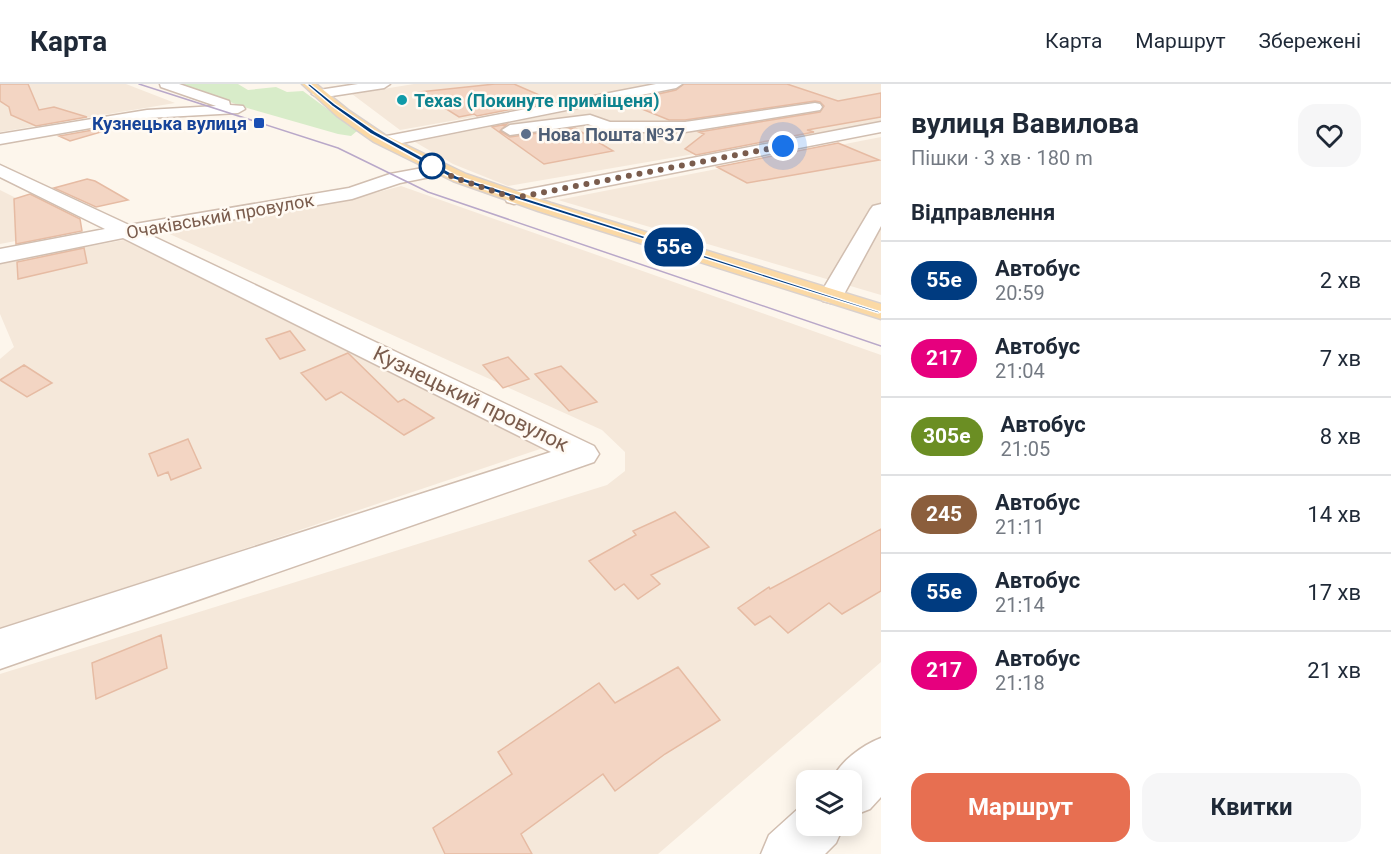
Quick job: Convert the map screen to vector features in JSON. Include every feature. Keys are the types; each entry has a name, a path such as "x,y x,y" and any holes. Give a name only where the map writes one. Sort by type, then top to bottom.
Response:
{"main road":[{"path":"314,89 387,141 439,170 514,198 881,312"}],"street":[{"path":"0,139 147,114 238,109 166,84"},
{"path":"314,89 384,84"},
{"path":"387,141 676,84"},
{"path":"563,106 608,128 685,127 815,107"},
{"path":"510,130 590,119"},
{"path":"514,198 881,128"},
{"name":"Кузнецький провулок","path":"0,170 583,454 0,649"},
{"name":"Очаківський провулок","path":"0,256 129,231 352,193 396,178 439,170"},
{"path":"831,296 880,210"},
{"path":"858,248 881,255"},
{"path":"862,781 881,762"},
{"path":"788,854 807,836"}],"shaded area":[{"path":"0,84 126,84 175,103 0,132"},
{"path":"414,84 659,84 400,130 352,94"},
{"path":"702,84 881,84 881,122 508,186 453,164 415,142"},
{"path":"881,137 881,295 558,200"},
{"path":"401,186 881,355 881,662 658,854 0,854 0,674 607,485 625,471 625,452 602,430 163,231 191,224 352,199"},
{"path":"0,190 78,229 0,244"},
{"path":"129,239 546,447 0,631 0,359 14,347 0,314 0,263"}],"green space":[{"path":"179,84 238,84 248,90 276,87 287,92 303,91 357,131 351,136 338,134 247,108"}],"building":[{"path":"0,84 28,84 39,110 54,107 87,117 36,126 11,115 9,107 0,101"},
{"path":"514,84 553,101 477,116 474,114 459,117 419,92"},
{"path":"684,84 787,84 838,101 881,93 881,117 807,130 814,132 696,155 685,149 704,134 699,132 820,112 824,106 815,101 685,120 669,120 642,109 645,97 676,90"},
{"path":"507,124 500,131 510,137 575,128 613,151 544,164 492,127"},
{"path":"118,127 70,141 59,136"},
{"path":"838,143 879,160 747,183 717,167"},
{"path":"87,179 95,181 128,200 96,207 54,188"},
{"path":"30,194 80,219 82,231 16,244 14,199"},
{"path":"84,248 87,263 18,279 17,262"},
{"path":"290,331 305,350 280,359 266,339"},
{"path":"348,353 398,402 404,399 434,418 404,435 341,392 326,400 301,373"},
{"path":"508,357 529,379 503,388 483,365"},
{"path":"24,365 52,383 27,397 0,380"},
{"path":"561,366 597,402 569,411 535,374"},
{"path":"188,439 201,468 171,480 168,472 158,476 149,454"},
{"path":"675,512 709,547 651,575 660,584 638,599 624,584 615,590 589,561 636,535 633,531"},
{"path":"881,529 881,591 842,614 829,603 788,633 770,616 755,625 738,608 769,587 770,589"},
{"path":"161,635 167,668 96,699 92,663"},
{"path":"678,667 720,720 665,754 615,791 603,774 521,834 532,854 445,854 433,828 512,774 498,752 599,683 615,703"}],"tram line":[{"path":"139,84 338,148 428,192 881,346"}],"bus line":[{"name":"55е","path":"308,84 333,105 373,132 455,178 881,312"}],"place":[{"name":"Texas (Покинуте приміщеня)","path":"402,100"},
{"name":"Кузнецька вулиця","path":"259,123"},
{"name":"Нова Пошта №37","path":"526,134"}],"route":[{"path":"432,166 455,178 514,198 783,146"}]}
